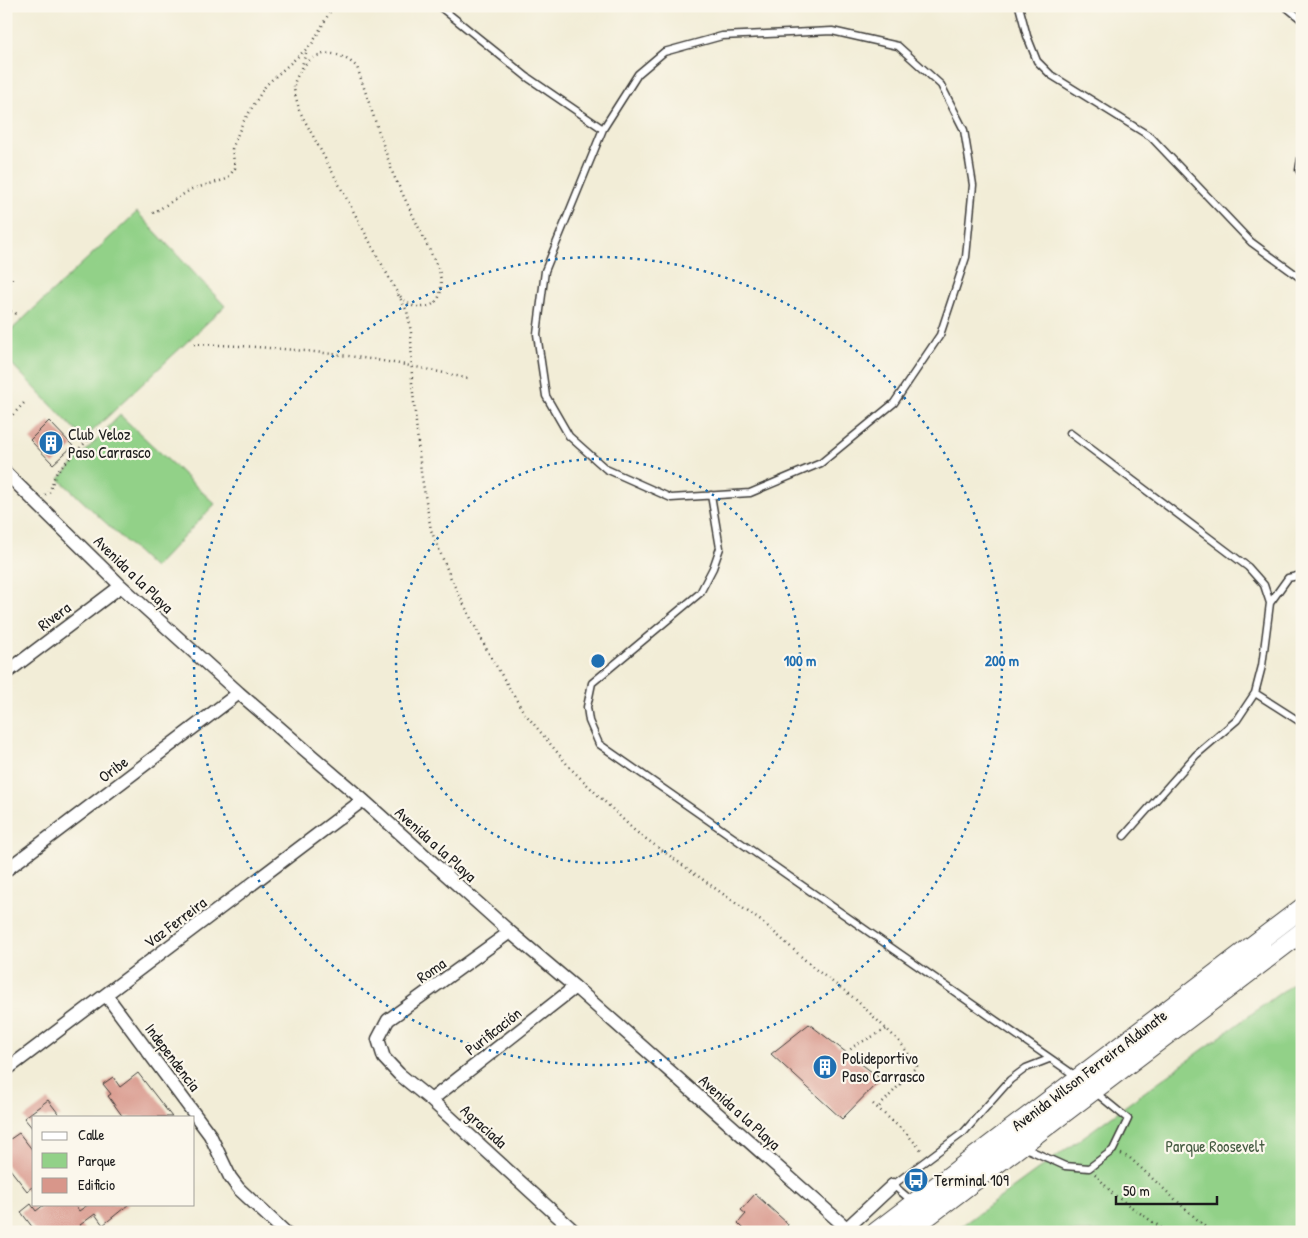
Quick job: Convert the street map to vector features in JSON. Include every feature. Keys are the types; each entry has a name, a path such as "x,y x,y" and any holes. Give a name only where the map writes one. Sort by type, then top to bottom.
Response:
{"main road":[{"name":"Avenida Wilson Ferreira Aldunate","path":"876,1232 1302,908"},
{"name":"Avenida Wilson Ferreira Aldunate","path":"907,1232 1302,932"}],"street":[{"name":"Avenida a la Playa","path":"9,481 35,500 121,586 239,694 363,800 510,932 575,987 846,1231"},
{"name":"Rivera","path":"6,672 121,586"},
{"name":"Oribe","path":"6,870 239,694"},
{"name":"Vaz Ferreira","path":"6,1070 363,800"},
{"name":"Roma","path":"378,1039 388,1020 510,932"},
{"name":"Purificación","path":"431,1100 575,987"},
{"name":"Independencia","path":"106,994 210,1135 234,1183 285,1232"},
{"name":"Agraciada","path":"378,1039 384,1058 399,1074 431,1100 575,1232"},
{"path":"846,1231 893,1185"}],"lane":[{"path":"439,6 527,77 603,129"},
{"path":"1020,6 1027,36 1037,60 1051,75 1151,137 1251,242 1302,279"},
{"path":"1285,6 1302,20"},
{"path":"832,31 898,46 941,85 964,130 973,185 966,257 940,335 894,403 821,463 750,493 671,498 606,469 569,436 546,396 537,334 545,271 603,129 638,74 664,52 722,36 832,31"},
{"path":"1302,153 1299,170 1302,175"},
{"path":"1070,434 1248,567 1264,585 1270,603 1262,666 1255,693 1237,720 1196,755 1124,836"},
{"path":"711,495 720,548 714,568 700,593 592,683 586,707 599,744 1078,1078 1128,1119 1113,1150 1089,1168 1065,1166 1020,1146"},
{"path":"1270,603 1288,578 1302,575"},
{"path":"1255,693 1302,723"},
{"path":"914,1204 893,1185 964,1132 1010,1080 1026,1068 1049,1059"}],"path":[{"path":"153,213 192,189 227,179 235,168 232,149 242,124 266,85 312,44 333,6"},
{"path":"308,48 294,85 299,110 407,311 411,332 421,472 431,530 452,581 488,652 523,711 571,769 635,831 765,924 814,968 854,998 900,1042 917,1066 878,1108"},
{"path":"299,72 307,62 320,54 333,53 348,58 357,67 393,174 439,270 442,283 440,296 433,304 422,307 412,306 397,293"},
{"path":"6,287 14,277"},
{"path":"6,310 19,316"},
{"path":"194,344 315,351 363,357 469,379"},
{"path":"6,422 24,403"},
{"path":"35,500 48,494 56,474 100,428"},
{"path":"847,1053 854,1046 887,1029"},
{"path":"873,1104 907,1134 928,1159"},
{"path":"1113,1150 1130,1158 1211,1232"},
{"path":"1089,1168 1113,1194 1167,1232"}],"green space":[{"path":"137,212 225,306 84,439 6,358 6,335"},
{"path":"120,415 215,504 154,568 59,479"},
{"name":"Parque Roosevelt","path":"1302,977 1302,1232 953,1232"}],"building":[{"name":"Club Veloz Paso Carrasco","path":"49,421 73,446 53,464 30,440"},
{"name":"Polideportivo Paso Carrasco","path":"809,1024 881,1079 842,1119 771,1054"},
{"path":"138,1073 171,1116 122,1116 108,1096 111,1094 103,1084 113,1077 120,1087"},
{"path":"48,1100 60,1116 32,1116 32,1128 24,1118"},
{"path":"19,1133 32,1149 32,1187 27,1191 6,1164 6,1142"},
{"path":"755,1194 788,1224 785,1232 747,1232 738,1223 746,1214 741,1210"},
{"path":"31,1204 36,1211 42,1206 75,1206 79,1211 86,1206 127,1206 103,1225 95,1214 80,1225 85,1232 36,1232 21,1212"}],"place":[{"name":"Club Veloz Paso Carrasco","path":"51,443"},
{"name":"Polideportivo Paso Carrasco","path":"825,1067"},
{"name":"Terminal 109","path":"916,1180"}]}
